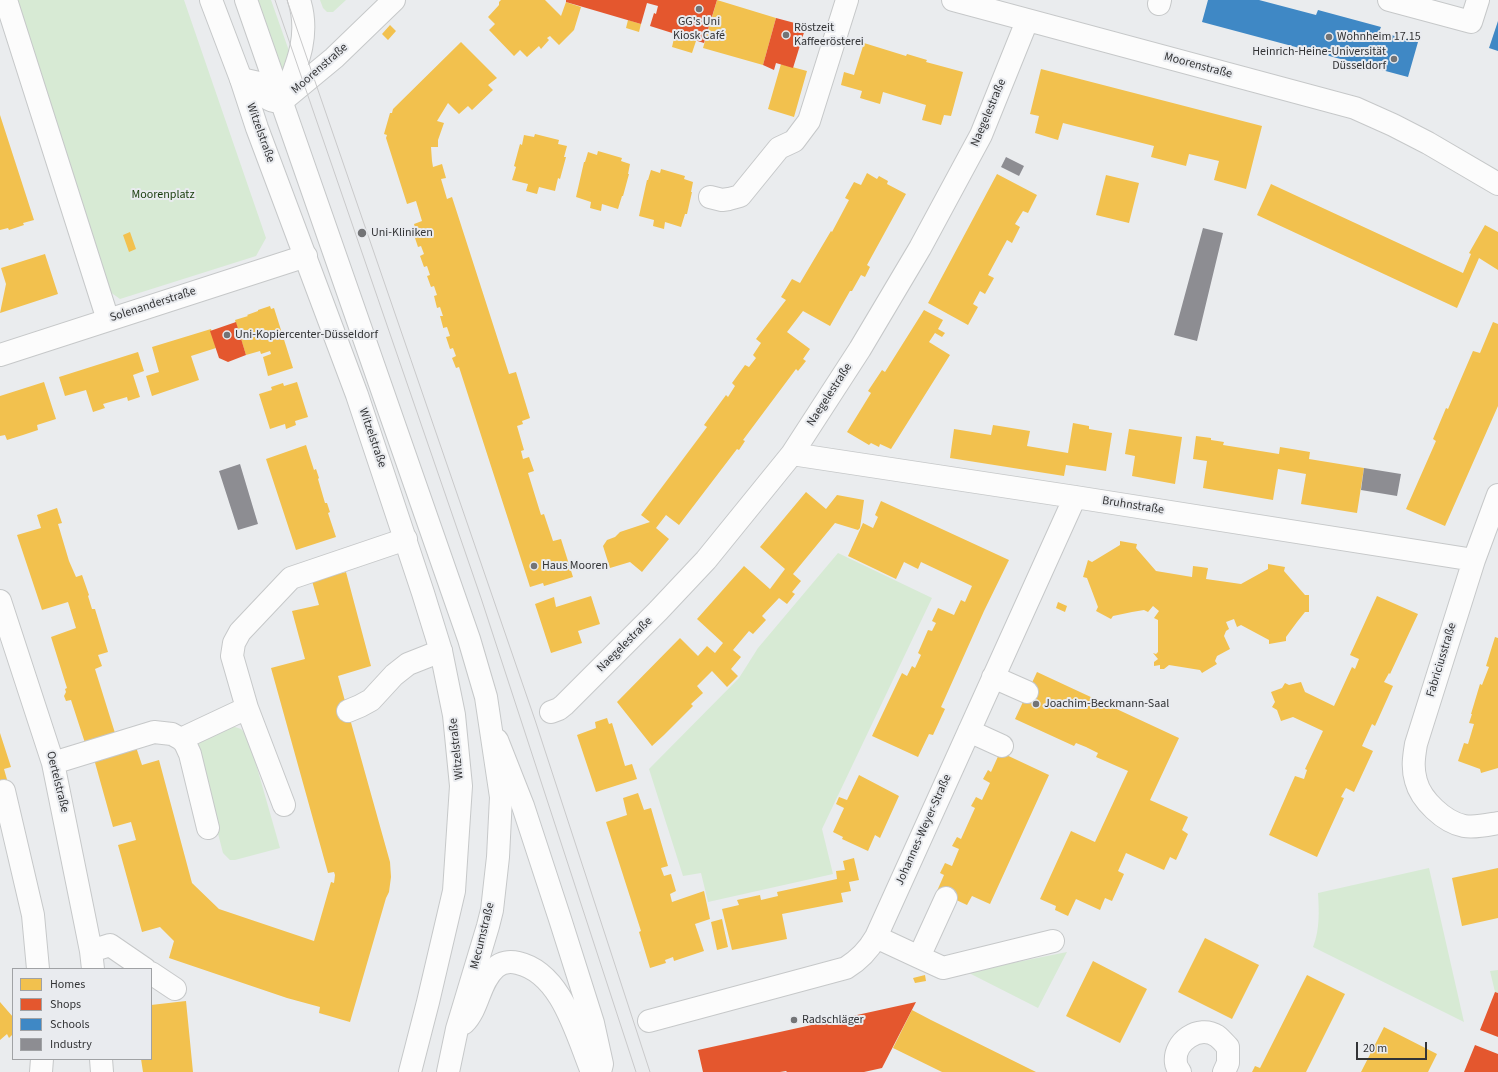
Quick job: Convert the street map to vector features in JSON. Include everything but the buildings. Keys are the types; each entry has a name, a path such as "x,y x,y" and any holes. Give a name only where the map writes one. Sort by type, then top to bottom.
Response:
{"street":[{"path":"6,0 108,320"},
{"name":"Witzelstraße","path":"211,0 241,79 257,128 357,395 406,539 441,651 454,715 461,786 454,891 410,1072"},
{"path":"246,0 469,639 486,697 491,726 523,806 593,1024 602,1064 600,1072"},
{"path":"282,101 297,64 302,43 304,13 299,0"},
{"name":"Moorenstraße","path":"241,79 259,83 265,97 278,102 282,101 334,58 394,0"},
{"path":"710,197 729,200 740,196 779,148 794,141 810,121 847,0"},
{"name":"Moorenstraße","path":"953,0 1355,108 1428,143 1498,184"},
{"path":"1389,0 1471,22 1478,0"},
{"name":"Naegelestraße","path":"551,712 559,710 664,605 706,560 792,454 860,349 920,248 981,135 1027,21"},
{"name":"Solenanderstraße","path":"0,354 306,256"},
{"name":"Bruhnstraße","path":"792,454 1474,560"},
{"name":"Fabriciusstraße","path":"1498,495 1474,560 1416,744 1413,764 1416,782 1428,802 1446,819 1464,826 1484,826 1498,823"},
{"name":"Johannes-Weyer-Straße","path":"649,1021 846,968 858,961 869,950 876,938 1075,497"},
{"path":"284,805 247,708 232,656 234,643 240,632 290,578 406,539"},
{"name":"Oertelstraße","path":"0,600 53,763 92,960"},
{"path":"348,711 371,700 394,675 408,664 441,651"},
{"path":"993,677 1027,692"},
{"path":"181,739 247,708"},
{"name":"Mecumstraße","path":"448,1072 457,1029 492,910 498,857 501,797 491,726"},
{"path":"969,731 1002,746"},
{"path":"53,763 154,732 172,734 185,743 190,754 208,828"},
{"path":"4,791 33,915 38,968"},
{"path":"919,957 946,898"},
{"path":"876,938 943,968 1053,941"},
{"path":"92,960 110,945 144,968"},
{"path":"457,1029 470,1017 488,974 496,966 504,963 515,962 523,964 533,969 546,979 558,994 571,1020 592,1072"},
{"path":"152,974 175,989"},
{"path":"1180,1072 1176,1062 1178,1049 1188,1037 1202,1031 1217,1036 1228,1047 1228,1063 1224,1072"},
{"path":"41,1072 42,1060"},
{"path":"101,1060 102,1072"}],"green space":[{"name":"Moorenplatz","path":"17,0 184,0 266,238 256,256 120,299 106,289"},
{"path":"254,0 271,0 294,65 281,73"},
{"path":"320,0 346,0 333,12 327,12 323,8"},
{"path":"838,553 932,598 822,829 833,874 708,902 701,873 683,876 649,769 739,678 758,648"},
{"path":"232,726 241,729 248,736 280,848 235,860 230,860 223,853 197,752 201,737"},
{"path":"1429,868 1464,1022 1313,947 1318,927 1318,893"},
{"path":"1067,952 1038,1008 967,972"},
{"path":"1498,970 1498,993 1495,992 1490,971"}],"tram line":[{"path":"275,0 481,598 636,1072"},
{"path":"287,0 535,720 650,1072"}],"place":[{"name":"GG's Uni Kiosk Café","path":"699,9"},
{"name":"Röstzeit Kaffeerösterei","path":"786,35"},
{"name":"Wohnheim 17.15","path":"1329,37"},
{"name":"Heinrich-Heine-Universität Düsseldorf","path":"1394,59"},
{"name":"Uni-Kliniken","path":"362,233"},
{"name":"Uni-Kopiercenter-Düsseldorf","path":"227,335"},
{"name":"Haus Mooren","path":"534,566"},
{"name":"Joachim-Beckmann-Saal","path":"1036,704"},
{"name":"Radschläger","path":"794,1020"}]}
